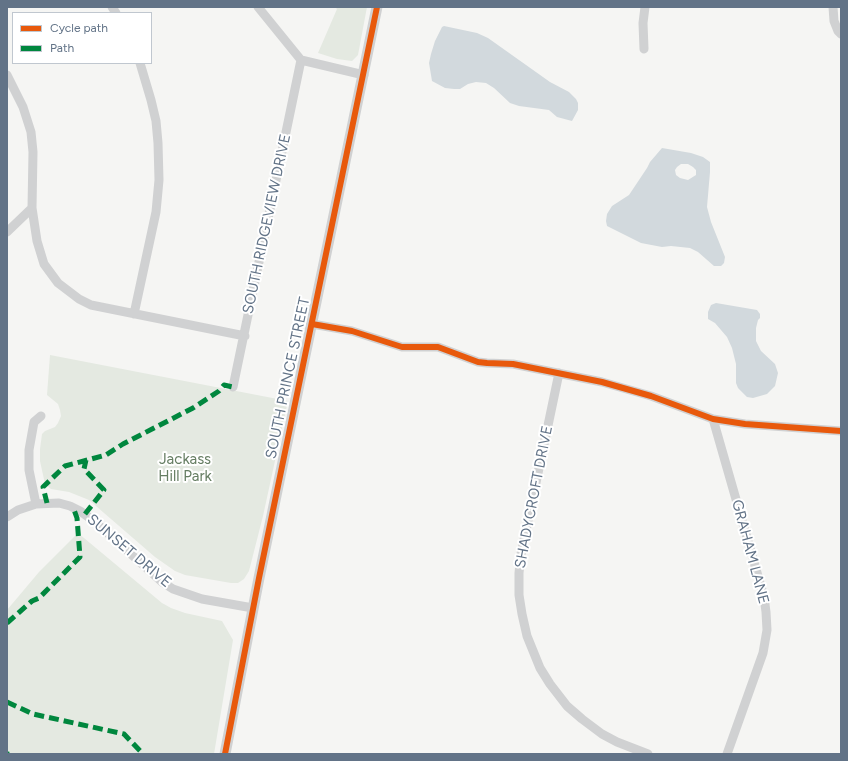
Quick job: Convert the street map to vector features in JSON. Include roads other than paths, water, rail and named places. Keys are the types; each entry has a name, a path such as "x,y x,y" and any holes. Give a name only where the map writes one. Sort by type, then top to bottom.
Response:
{"street":[{"path":"258,7 301,60 364,75"},
{"name":"SOUTH PRINCE STREET","path":"225,754 253,608 378,7"},
{"path":"644,49 643,23 645,7"},
{"path":"833,7 834,21 838,31 841,34"},
{"name":"SOUTH RIDGEVIEW DRIVE","path":"233,387 301,60"},
{"path":"134,314 156,212 159,180 156,121 140,64"},
{"path":"7,75 23,107 31,132 33,152 32,208 40,252 44,264 58,282 79,299 91,305 244,336"},
{"path":"7,232 32,208"},
{"path":"312,324 352,332 402,347 438,348 478,362 513,364 602,382 636,391 713,419 745,424 841,431"},
{"name":"SHADYCROFT DRIVE","path":"559,373 521,554 519,590 527,636 540,668 567,706 602,734 617,742 648,754"},
{"path":"36,504 29,470 29,450 34,422 41,416"},
{"name":"GRAHAM LANE","path":"713,419 764,597 767,630 763,653 727,754"},
{"name":"SUNSET DRIVE","path":"7,517 18,510 36,504 60,503 80,511 94,521 162,582 173,589 202,599 253,608"}],"park label":[{"name":"Jackass Hill Park","path":"185,468"}]}
